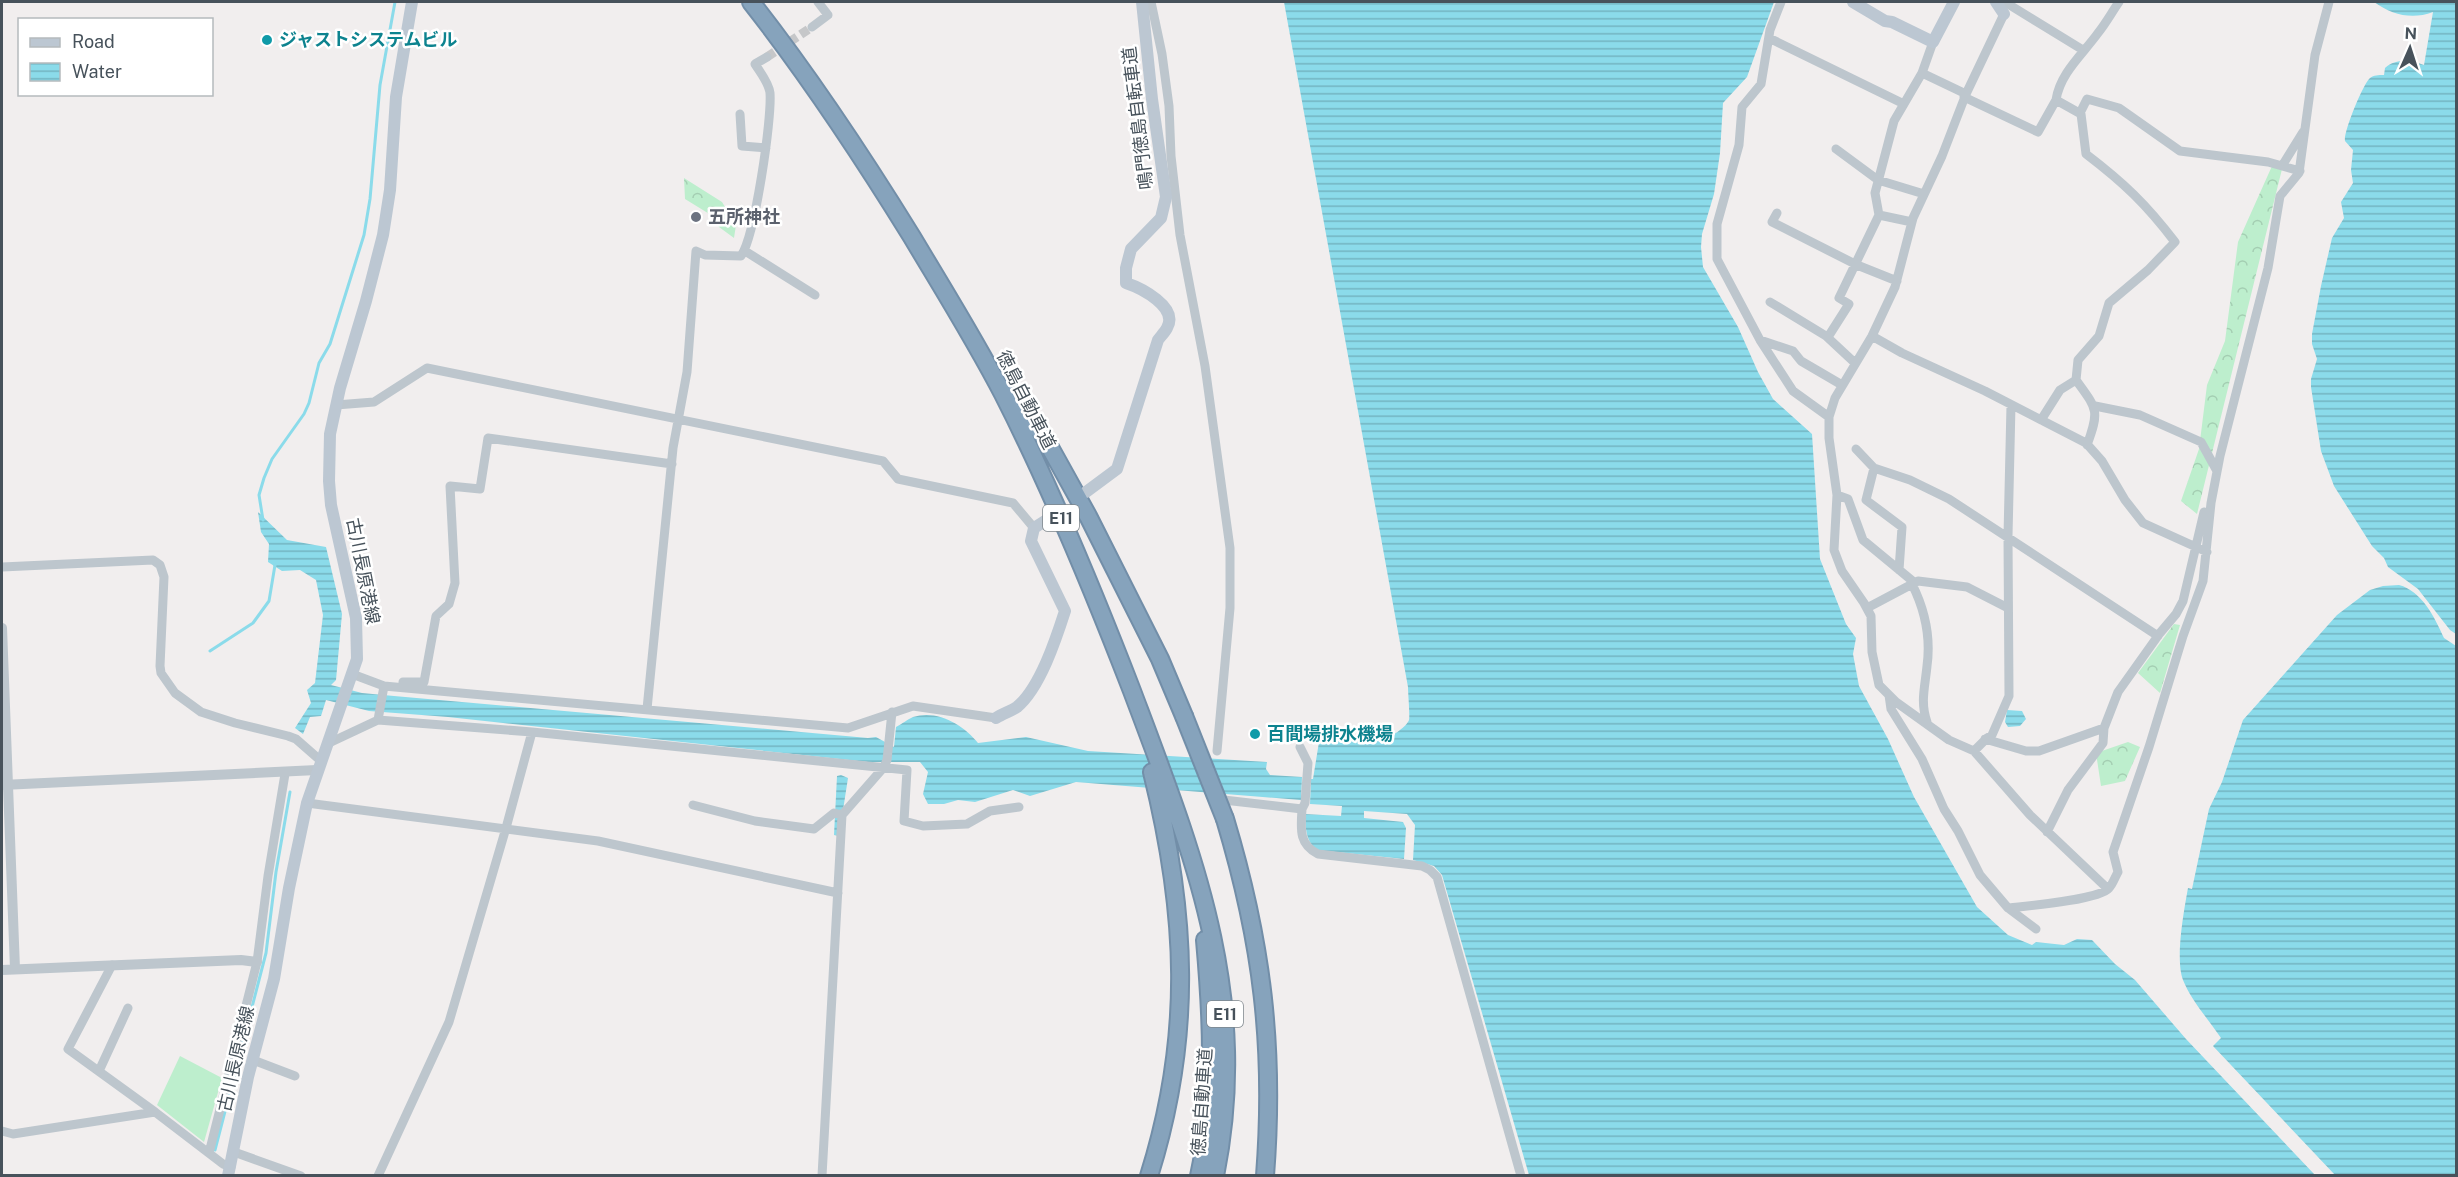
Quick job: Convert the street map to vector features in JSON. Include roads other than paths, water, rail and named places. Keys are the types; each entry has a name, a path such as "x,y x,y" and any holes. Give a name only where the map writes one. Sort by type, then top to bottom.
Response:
{"highway":[{"name":"徳島自動車道","path":"751,2 827,106 883,190 968,331 1031,451 1074,546 1140,712 1192,856 1206,902 1216,947 1226,1024 1224,1118 1215,1176"},
{"path":"968,331 1047,441 1124,584 1160,660 1225,819 1248,900 1261,969 1270,1092 1265,1176"},
{"path":"1140,712 1164,821 1180,934 1180,1013 1170,1095 1149,1176"},
{"name":"徳島自動車道","path":"1192,856 1205,937 1212,1053 1210,1102 1199,1176"}],"main road":[{"name":"古川長原港線","path":"230,1171 253,1060 274,979 290,880 306,803 357,659 356,618 331,505 330,434 383,235 390,190 396,97 412,2"},
{"name":"鳴門徳島自転車道","path":"1086,492 1117,470 1158,340 1168,328 1169,320 1166,309 1150,294 1126,283 1126,268 1131,249 1161,218 1166,197 1152,99 1142,2"},
{"path":"1853,2 1885,21 1892,22 1933,42 1954,2"},
{"path":"996,718 1016,707 1031,691 1065,611 1031,541 1034,528 1045,520"}],"street":[{"path":"812,27 828,15 818,2"},
{"path":"1151,2 1162,54 1169,106 1171,156 1180,235 1205,366 1230,548 1230,608 1217,751"},
{"path":"1781,2 1769,38 1761,84 1742,107 1739,145 1718,224 1717,259 1760,340 1793,391 1829,417"},
{"path":"1922,73 2038,132 2056,100 2058,89 2065,75 2119,2"},
{"path":"2008,908 2052,903 2098,894 2109,889 2118,872 2113,852 2203,580 2211,500 2217,471 2268,268 2280,196 2300,171 2315,55 2329,2"},
{"path":"2083,50 2004,5 1942,156 1912,222 1897,282 1872,336 1842,385 1829,417 1829,438 1836,495 1834,550 1842,571 1871,616 1872,652 1879,685 1950,740 1974,752 2030,815 2109,889"},
{"path":"1769,38 1904,104"},
{"path":"1828,337 1849,304 1839,298 1857,265 1879,215 1875,193 1894,121 1922,73 1933,42"},
{"path":"646,709 672,464 687,372 696,251 705,255 741,256 745,251 755,212 769,129 770,90 755,64 767,57"},
{"path":"2087,445 2095,423 2095,406 2076,380 2078,360 2099,336 2109,303 2148,270 2175,242 2146,205 2125,184 2086,154 2080,113 2087,99 2119,108 2180,151 2241,158 2300,171"},
{"path":"2056,100 2080,113"},
{"path":"740,114 742,146 766,148"},
{"path":"2282,166 2305,128"},
{"path":"1836,149 1878,180 1924,194"},
{"path":"1777,213 1772,222 1857,265 1897,282"},
{"path":"1879,215 1912,222"},
{"path":"745,251 815,294"},
{"path":"1770,302 1828,337 1855,363"},
{"path":"1872,336 2087,445 2102,461 2143,523 2207,552"},
{"path":"1760,340 1793,351 1801,361 1842,385"},
{"path":"336,405 374,402 427,368 883,461 898,479 1013,503 1034,528"},
{"path":"2041,420 2060,390 2076,380"},
{"path":"1974,752 1985,739 1992,735 2009,696 2008,536 2011,405"},
{"path":"2095,406 2140,415 2201,442 2217,471"},
{"path":"395,687 398,682 424,682 436,616 449,604 455,583 450,486 480,489 488,438 672,464"},
{"path":"1856,449 1874,468 1910,480 1949,498 2158,636"},
{"path":"1874,468 1866,500 1902,527 1899,570"},
{"path":"1836,495 1848,499 1863,540 1914,584 1922,604 1929,647 1922,707 1927,723"},
{"path":"2047,831 2068,790 2103,743 2104,728 2118,692 2176,614 2183,601 2204,512 2211,500"},
{"path":"2,567 153,560 160,565 164,578 161,673 175,693 201,712 296,739 319,766 285,774 4,785"},
{"path":"1867,608 1914,584 1968,586 2008,608"},
{"path":"2,628 4,785 15,969"},
{"path":"351,678 384,689 395,687 848,728 913,706 996,718"},
{"path":"379,718 384,689"},
{"path":"1889,695 1891,709 1922,759 1944,809 1980,875 2008,908 2036,929"},
{"path":"822,1176 842,815 885,764 891,715"},
{"path":"329,743 379,718 885,764 907,770 904,821 923,826 967,824 990,811 1019,807"},
{"path":"1985,739 2026,751 2039,751 2104,728"},
{"path":"378,1176 449,1022 532,732"},
{"path":"1300,747 1308,764 1303,806 1303,842 1310,850 1318,854 1422,866 1437,877 1521,1176"},
{"path":"209,1153 257,962 285,774"},
{"path":"1213,799 1303,806"},
{"path":"306,803 598,841 838,893"},
{"path":"693,805 754,821 814,829 834,813 842,815"},
{"path":"2,970 241,960 257,962"},
{"path":"112,965 68,1049 155,1112 230,1171"},
{"path":"99,1071 129,1008"},
{"path":"253,1060 295,1076"},
{"path":"2,1131 13,1134 155,1112"},
{"path":"234,1152 301,1176"}],"water":[{"path":"1284,2 1774,2 1747,77 1723,103 1720,153 1714,194 1702,234 1703,267 1738,327 1773,399 1812,434 1820,559 1846,624 1856,638 1853,654 1859,686 1888,739 1914,797 1977,907 2008,935 2032,945 2036,942 2064,945 2077,939 2092,940 2115,964 2135,980 2186,1039 2315,1175 1529,1175 1442,875 1434,866 1413,860 1415,825 1407,814 1364,811 1364,818 1403,822 1406,828 1404,859 1316,850 1307,833 1305,814 1341,816 1342,806 1310,804 1311,779 1313,779 1319,742 1337,735 1369,738 1390,736 1407,724 1409,714 1408,687"},
{"path":"2374,2 2456,2 2456,634 2450,630 2418,589 2388,567 2334,486 2321,451 2311,387 2317,359 2312,344 2312,334 2321,286 2332,238 2344,218 2341,202 2353,183 2351,170 2353,150 2345,141 2350,119 2358,98 2370,78 2384,75 2385,68 2399,61 2424,65 2433,12 2417,16 2402,15"},
{"path":"258,512 287,540 326,547 342,614 336,680 331,685 362,693 876,737 894,747 896,727 913,717 931,715 958,725 978,743 1026,737 1088,751 1267,762 1266,769 1270,775 1302,777 1301,800 1076,782 1030,796 1013,790 975,802 958,800 944,804 928,804 923,794 928,772 920,762 868,762 448,717 369,711 326,700 321,716 310,717 303,734 295,728 311,703 307,690 315,683 323,615 316,580 300,570 282,571 268,562 269,544 261,532"},
{"path":"2399,585 2421,599 2432,614 2444,638 2456,646 2456,1175 2335,1175 2213,1046 2221,1038 2195,1002 2183,980 2180,960 2181,934 2188,888 2192,889 2209,809 2222,782 2243,720 2337,615 2370,590"},
{"path":"2007,710 2022,711 2026,719 2020,726 2008,727 2005,722"},
{"path":"837,776 848,778 839,836 834,835"}],"waterway":[{"path":"263,520 259,495 264,478 272,459 304,414 309,403 319,363 330,344 364,235 370,199 380,85 395,2"},
{"path":"210,651 253,623 269,601 275,565"},
{"path":"215,1150 266,953 276,872 290,792"}],"tunnel":[{"path":"767,57 812,27"}],"place":[{"name":"ジャストシステムビル","path":"267,40"},
{"name":"五所神社","path":"696,217"},
{"name":"百間場排水機場","path":"1255,734"}]}
